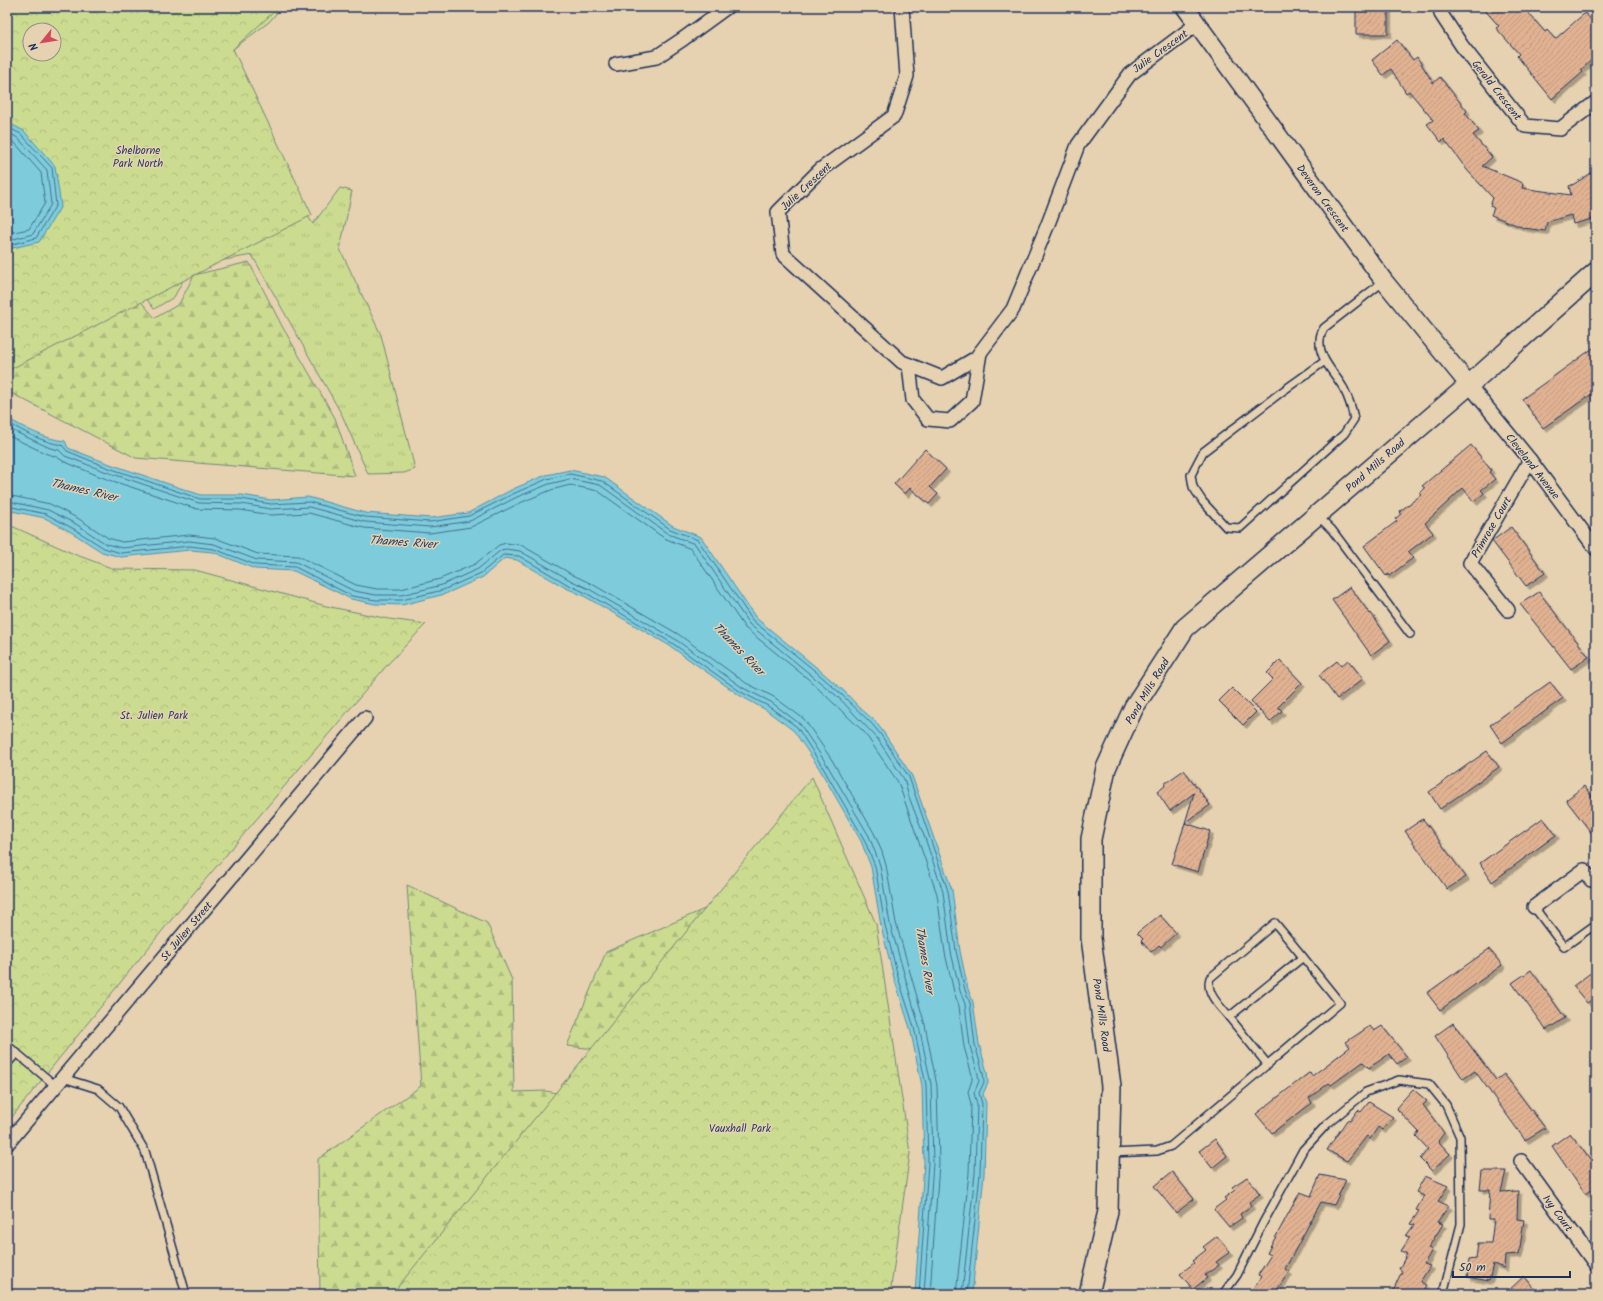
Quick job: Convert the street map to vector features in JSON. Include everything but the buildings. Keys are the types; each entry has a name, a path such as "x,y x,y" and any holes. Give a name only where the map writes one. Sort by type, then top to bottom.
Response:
{"main road":[{"name":"Pond Mills Road","path":"1092,1292 1108,1211 1111,1086 1091,938 1091,839 1106,768 1134,707 1185,628 1469,385 1596,272"}],"street":[{"path":"616,64 656,56 728,7"},
{"name":"Julie Crescent","path":"902,7 907,76 894,116 820,170 778,212 783,254 902,362 942,378 976,358 1013,309 1048,224 1078,144 1130,74 1197,24"},
{"name":"Deveron Crescent","path":"1185,7 1384,281 1469,385"},
{"name":"Gerald Crescent","path":"1443,7 1441,14 1462,46 1525,126 1560,129 1596,102"},
{"name":"Julie Crescent","path":"909,365 913,400 928,420 950,421 972,401 980,353"},
{"name":"Cleveland Avenue","path":"1469,385 1530,460 1596,549"},
{"name":"Primrose Court","path":"1508,610 1470,563 1530,460"},
{"name":"St Julien Street","path":"7,1144 12,1129 59,1082 365,718"},
{"path":"1534,907 1584,870 1594,881"},
{"name":"Ivy Court","path":"1521,1161 1596,1265"}],"lane":[{"path":"1325,361 1280,393 1203,452 1191,475 1193,487 1203,502 1226,527 1240,528 1344,434 1354,419 1352,408 1344,389 1325,361 1321,351 1320,340 1324,328 1384,281"},
{"path":"1317,514 1332,530 1410,634"},
{"path":"1534,907 1564,947 1596,924"},
{"path":"1110,1152 1158,1151 1171,1146 1268,1065 1340,1003 1275,923 1210,978 1209,983 1214,999 1268,1065"},
{"path":"1230,1017 1303,957"},
{"path":"7,1045 59,1082 98,1089 119,1107 145,1151 186,1294"},
{"path":"7,1064 17,1053"},
{"path":"1223,1294 1237,1275 1263,1223 1303,1150 1326,1125 1366,1092 1399,1080 1430,1084 1446,1105 1460,1137 1461,1224 1443,1294"}],"green space":[{"name":"Shelborne Park North","path":"7,7 282,7 269,22 233,49 292,191 313,224 340,188 352,191 340,249 381,335 415,469 404,473 368,474 342,415 252,255 191,266 174,297 154,309 140,290 53,255"},
{"name":"Shelborne Park North","path":"7,7 279,7 233,49 312,215 7,371"},
{"path":"249,262 282,326 335,418 355,476 136,458 7,391 7,292 132,291 155,318 179,304 194,275"},
{"name":"St. Julien Park","path":"7,524 74,554 114,569 195,570 326,606 389,619 426,624 388,664 166,926 7,1123"},
{"name":"Vauxhall Park","path":"812,777 876,924 910,1153 890,1294 392,1294"},
{"path":"407,885 487,923 512,980 514,1092 546,1091 610,1103 636,1053 567,1046 606,952 723,901 820,1294 320,1294 318,1159 421,1086"}],"water":[{"path":"7,122 24,131 55,166 61,206 39,242 12,248 7,246"},
{"name":"Thames River","path":"7,418 42,435 65,441 68,448 201,495 242,495 271,500 308,497 365,513 431,518 468,513 513,489 546,475 570,470 604,477 673,526 701,537 756,618 844,691 875,721 912,776 952,890 960,951 968,989 973,1002 979,1044 987,1072 988,1083 983,1094 986,1103 984,1174 971,1294 915,1294 924,1163 922,1086 910,1028 894,978 881,926 871,867 861,841 819,768 794,731 766,710 739,695 670,646 584,596 566,588 517,560 505,558 483,577 445,594 402,605 375,604 351,599 294,571 255,569 213,552 190,550 121,557 102,552 71,532 45,518 7,510"}]}
